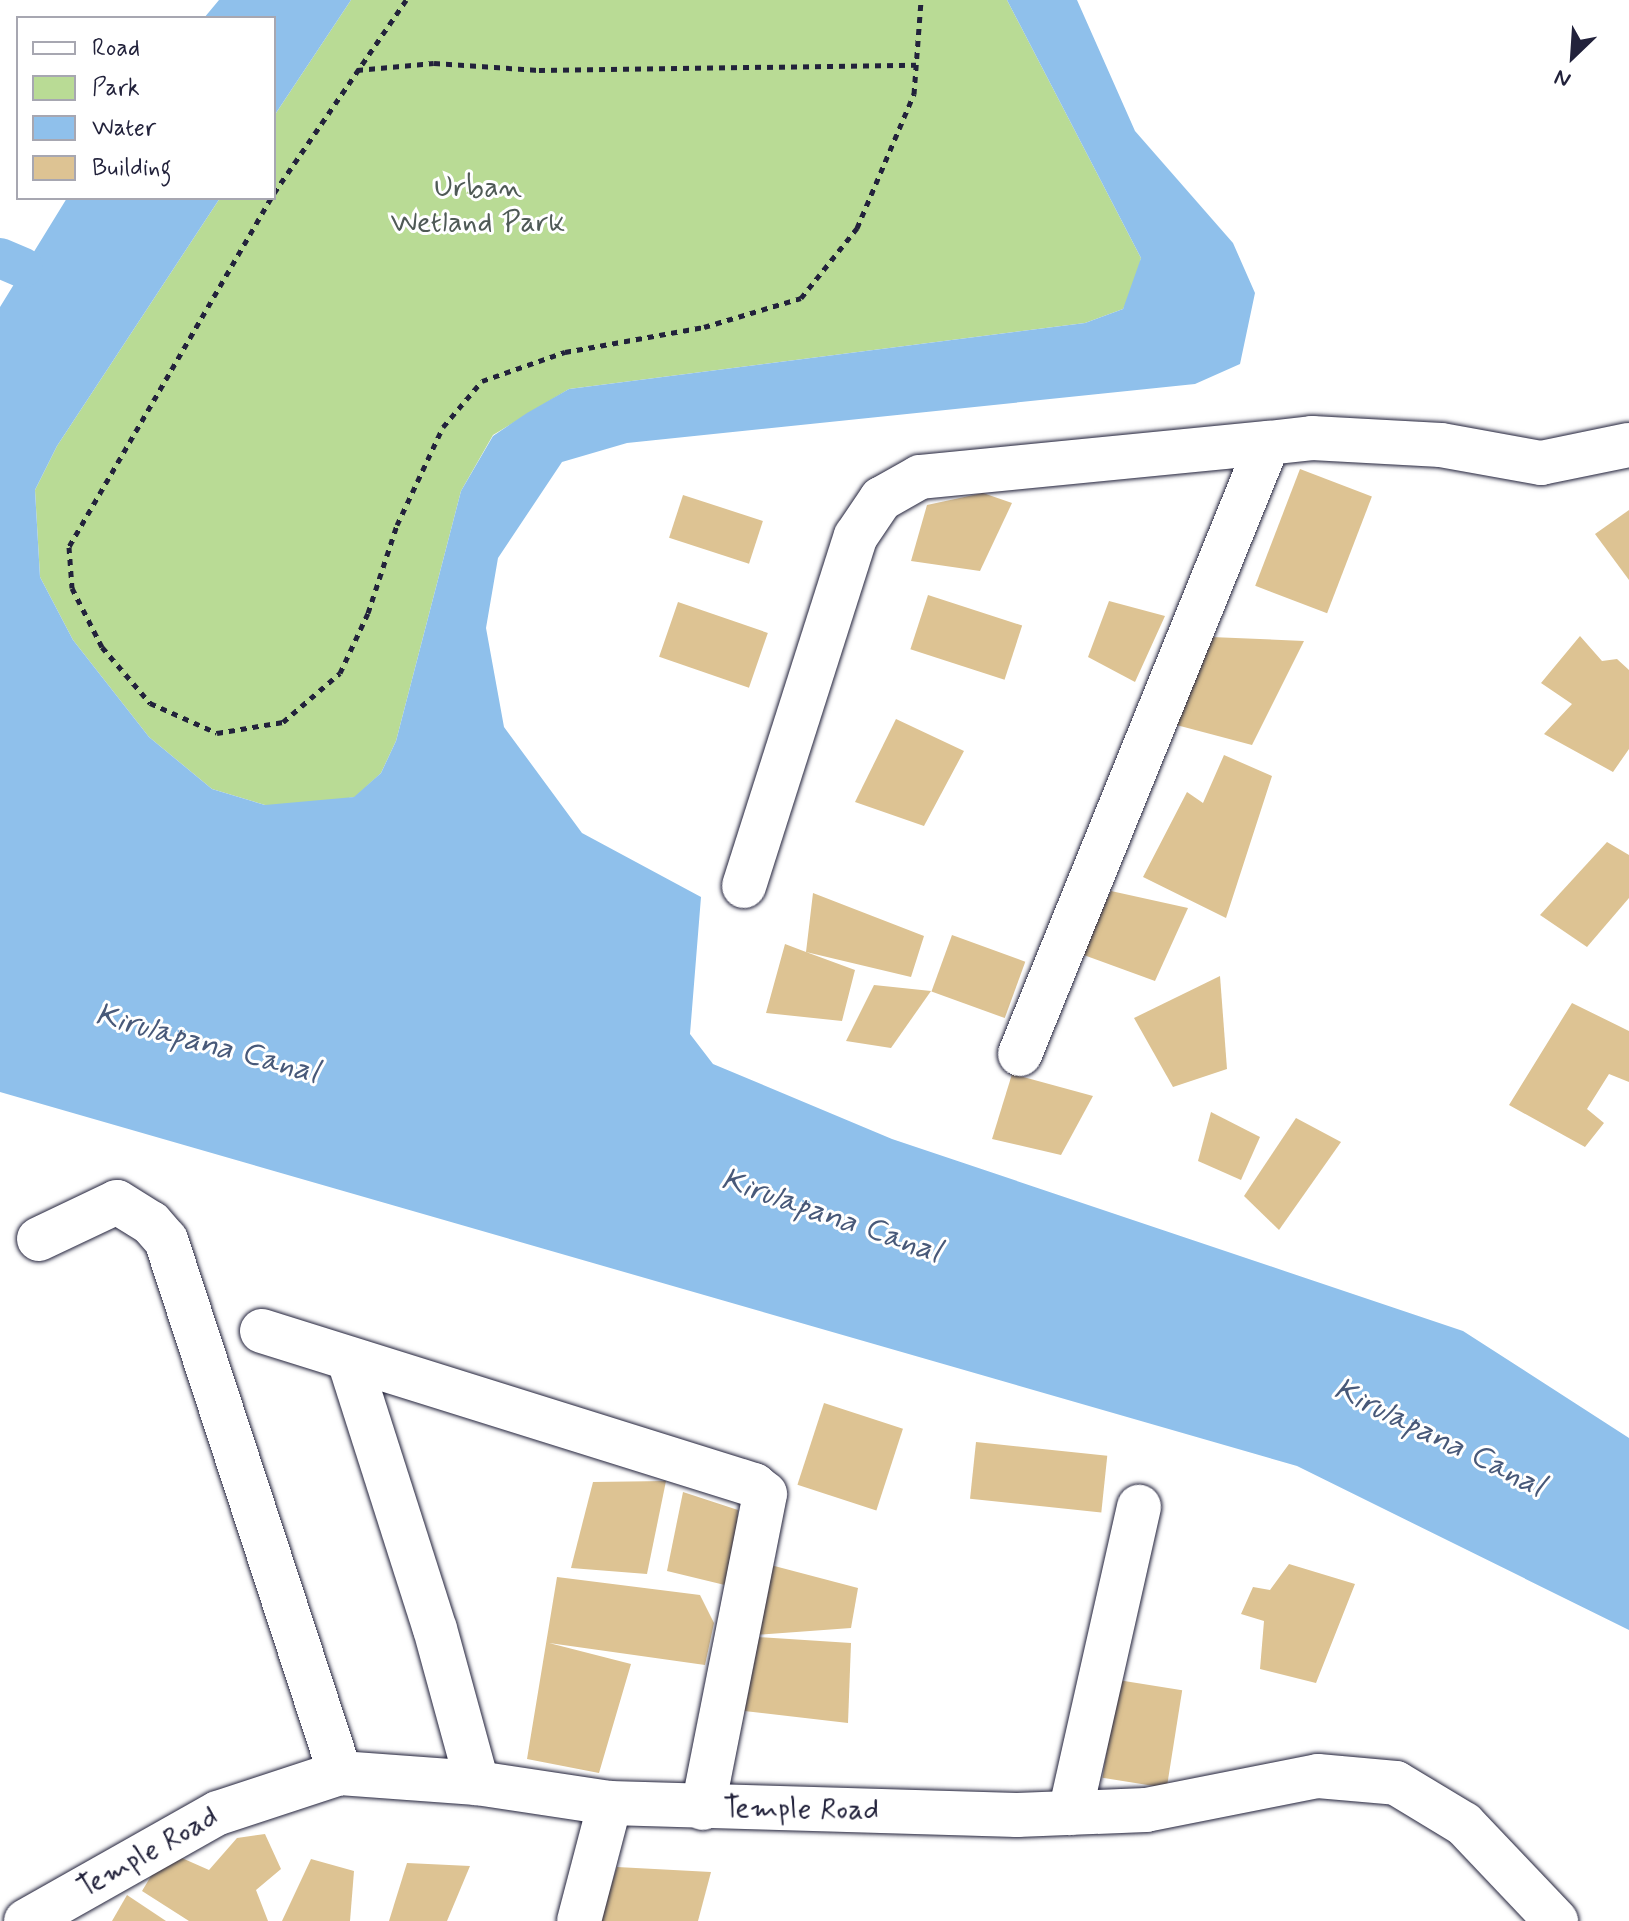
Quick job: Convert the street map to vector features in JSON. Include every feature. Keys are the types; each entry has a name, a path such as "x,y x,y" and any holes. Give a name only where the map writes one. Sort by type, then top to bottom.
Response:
{"street":[{"path":"744,886 856,536 881,499 920,477 1312,438 1441,445 1541,463 1629,445"},
{"path":"1020,1054 1268,443"},
{"path":"39,1239 117,1202 151,1223 166,1240 340,1773"},
{"path":"262,1331 754,1485 765,1494 703,1808"},
{"path":"349,1360 435,1629 477,1783"},
{"path":"1070,1813 1139,1507"},
{"name":"Temple Road","path":"26,1921 218,1813 340,1773 477,1783 610,1803 703,1808 1070,1813 1146,1810 1318,1776 1396,1783 1464,1824 1556,1921"},
{"path":"579,1921 610,1803"},
{"path":"0,1899 18,1921"}],"path":[{"path":"276,190 406,0"},
{"path":"270,200 69,547 72,588 102,647 150,703 217,733 283,722 340,673 368,613 397,525 443,427 482,381 565,352 704,327 801,298 857,228 914,94 921,0"},
{"path":"357,70 434,63 539,70 916,65"}],"green space":[{"name":"Urban Wetland Park","path":"351,0 1007,0 1141,258 1134,289 1123,309 1085,323 569,389 493,435 461,491 396,741 381,773 355,797 296,806 265,805 212,789 149,737 73,640 40,577 35,490 57,446 219,200 276,200 276,113"}],"water":[{"path":"219,0 351,0 276,113 276,16 206,16"},
{"name":"Kirulapana Canal","path":"1007,0 1077,0 1135,131 1233,243 1255,293 1240,364 1195,384 627,443 562,462 498,558 486,628 504,727 582,833 701,897 690,1034 713,1064 892,1139 1463,1331 1629,1438 1629,1630 1297,1466 0,1092 0,307 66,200 219,200 57,446 35,490 40,577 73,640 149,737 212,789 265,805 354,797 381,773 396,741 461,491 493,436 527,413 569,389 1085,323 1123,309 1141,258"}],"building":[{"path":"1300,469 1372,497 1327,613 1255,586"},
{"path":"983,493 1012,503 980,571 911,561 927,505"},
{"path":"683,495 763,521 749,564 669,538"},
{"path":"1629,510 1629,580 1595,534"},
{"path":"928,595 1022,626 1005,680 910,649"},
{"path":"1109,601 1165,616 1135,682 1088,657"},
{"path":"678,602 768,633 749,688 659,657"},
{"path":"1580,636 1602,661 1617,659 1629,670 1629,749 1613,772 1544,734 1572,704 1541,683"},
{"path":"1211,637 1304,641 1252,745 1165,722"},
{"path":"896,719 964,751 924,826 855,802"},
{"path":"1224,755 1272,776 1226,918 1143,877 1187,792 1203,803"},
{"path":"1607,842 1629,855 1629,898 1587,947 1540,915"},
{"path":"1111,891 1188,908 1155,981 1081,954"},
{"path":"813,893 924,936 911,977 806,952"},
{"path":"952,935 1025,962 1005,1018 931,991"},
{"path":"785,944 855,970 842,1021 766,1013"},
{"path":"1220,976 1227,1069 1173,1087 1134,1018"},
{"path":"874,985 931,991 891,1048 846,1041"},
{"path":"1572,1003 1629,1031 1629,1082 1609,1074 1587,1109 1604,1123 1585,1147 1509,1105"},
{"path":"1012,1074 1093,1096 1061,1155 992,1139"},
{"path":"1211,1112 1260,1137 1241,1180 1198,1161"},
{"path":"1296,1118 1341,1142 1279,1230 1244,1196"},
{"path":"824,1403 903,1429 876,1510 797,1485"},
{"path":"976,1442 1107,1456 1101,1512 970,1499"},
{"path":"666,1481 647,1574 571,1568 593,1482"},
{"path":"683,1492 738,1510 733,1587 667,1571"},
{"path":"763,1563 858,1588 851,1628 741,1636"},
{"path":"1289,1564 1355,1584 1316,1683 1260,1669 1264,1621 1241,1614 1253,1587 1270,1590"},
{"path":"557,1577 700,1595 714,1623 705,1665 549,1643 631,1664 599,1773 527,1759"},
{"path":"741,1636 851,1643 848,1723 727,1709"},
{"path":"1118,1680 1182,1690 1167,1788 1103,1778"},
{"path":"265,1834 281,1869 256,1890 268,1921 189,1921 142,1891 166,1851 209,1870 237,1838"},
{"path":"311,1859 354,1871 350,1921 282,1921"},
{"path":"407,1863 470,1866 447,1921 389,1921"},
{"path":"617,1867 711,1872 698,1921 600,1921"},
{"path":"127,1895 166,1921 112,1921"}],"waterway":[{"path":"0,258 23,268"}]}
